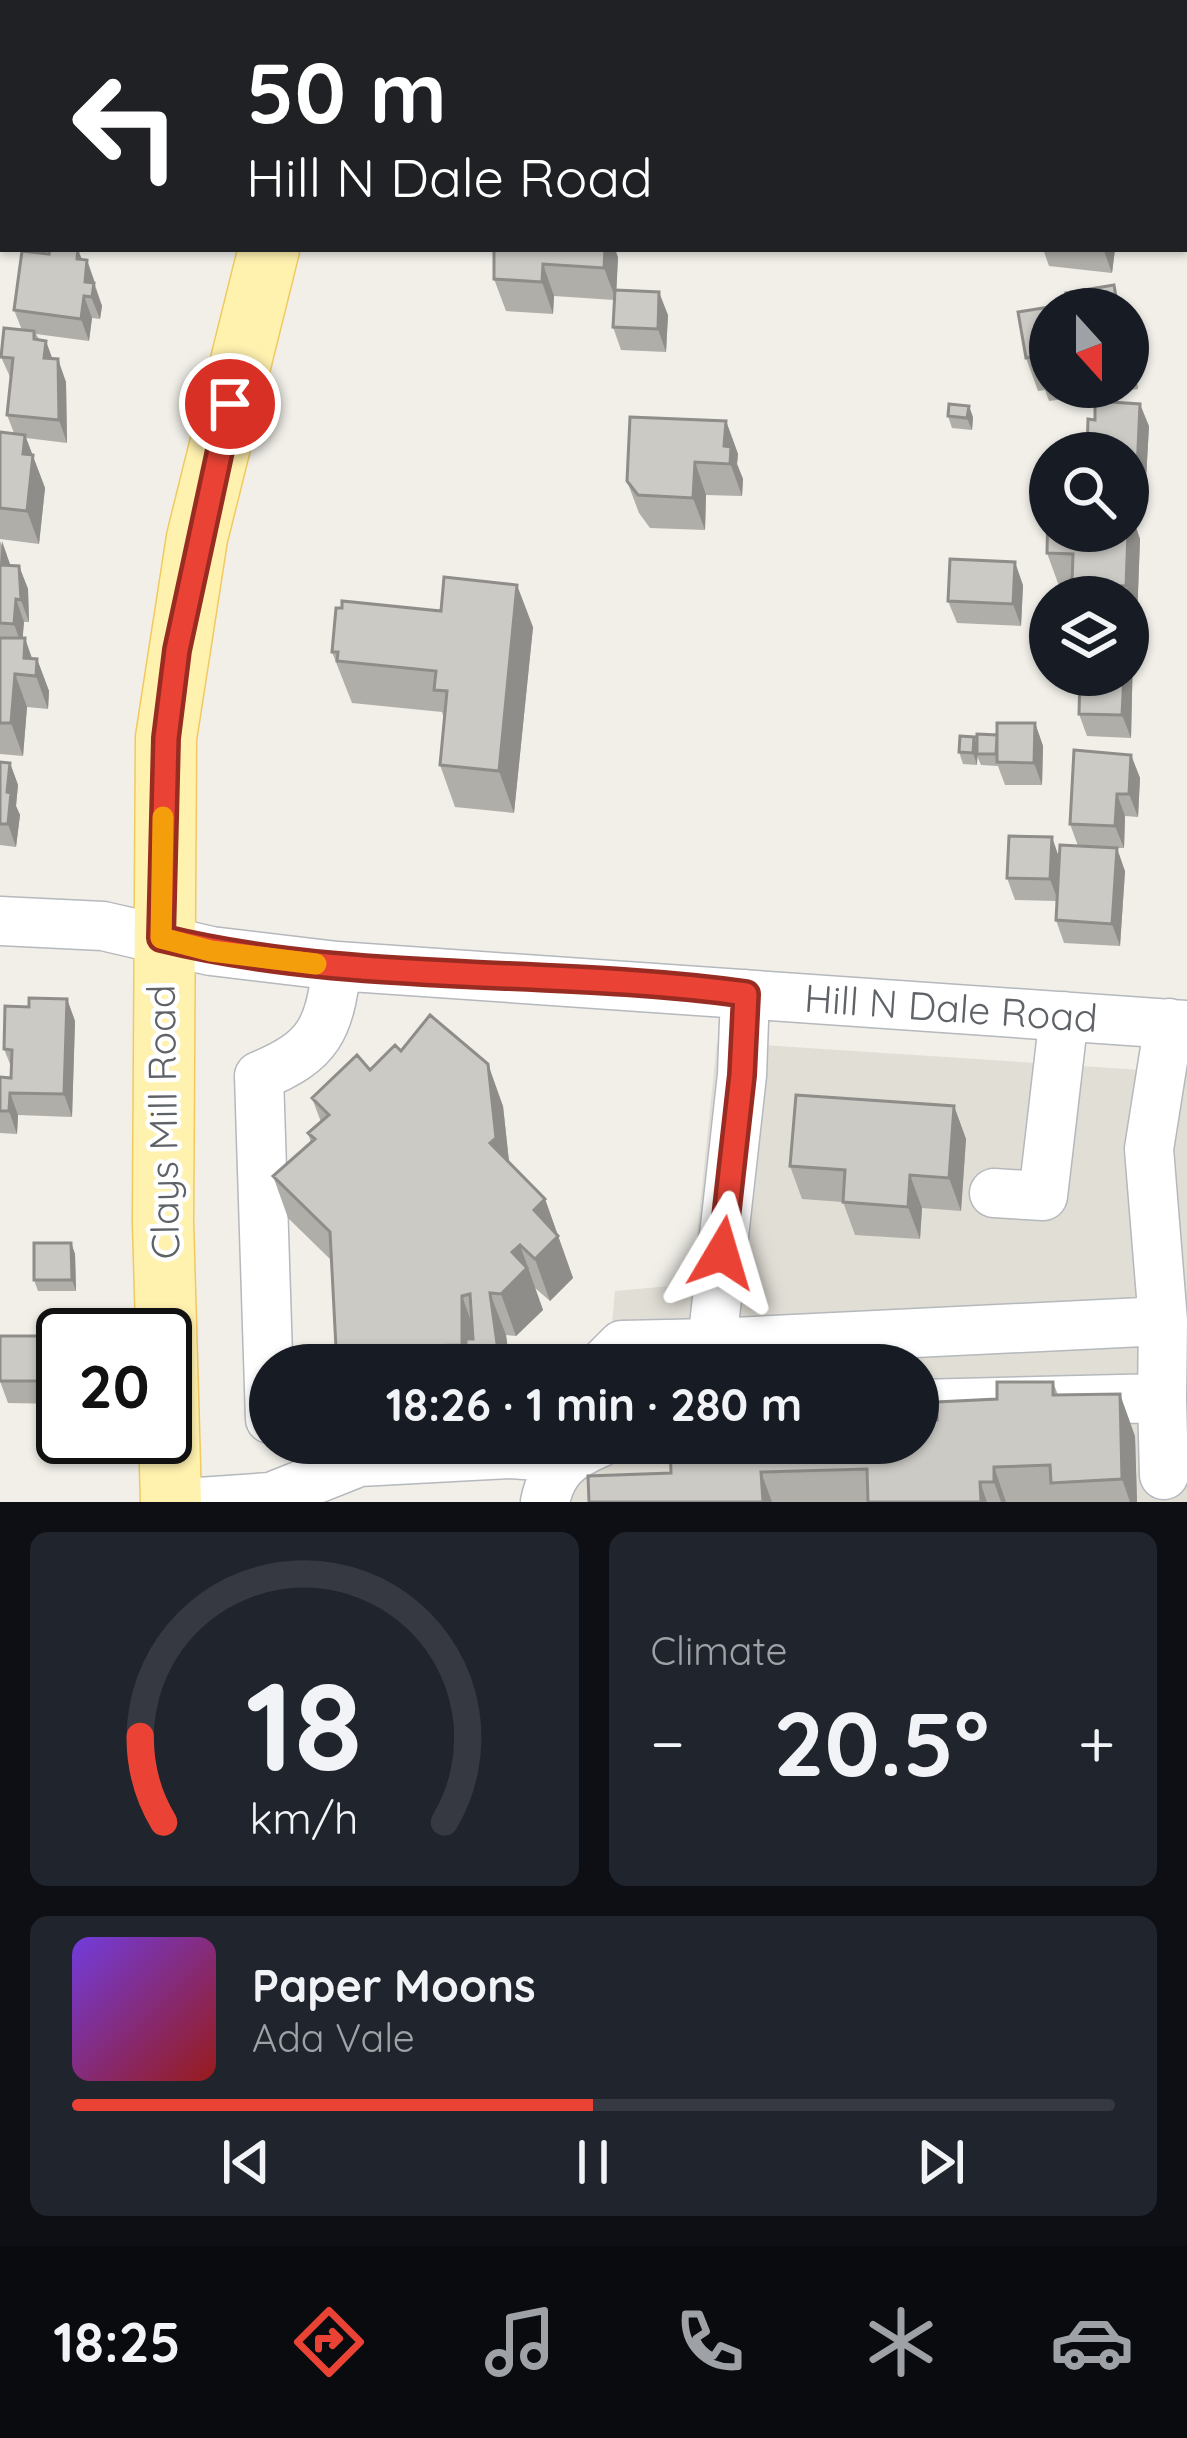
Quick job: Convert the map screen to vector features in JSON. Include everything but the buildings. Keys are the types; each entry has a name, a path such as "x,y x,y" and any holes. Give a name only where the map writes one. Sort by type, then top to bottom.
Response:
{"main road":[{"name":"Clays Mill Road","path":"171,1502 161,938 164,776 177,650 197,538 267,252"}],"street":[{"name":"Hill N Dale Road","path":"0,921 103,926 211,951 337,966 1178,1024"},
{"path":"268,1344 259,1076 290,1063 316,1042 332,1010 337,966"},
{"path":"712,1344 742,1075 746,994"},
{"path":"994,1193 1043,1196 1064,1016"},
{"path":"1164,1475 1163,1321 1149,1150 1178,1024"},
{"path":"848,1344 1163,1321"},
{"path":"939,1403 1162,1398"},
{"path":"270,1464 271,1500"},
{"path":"199,1502 271,1500 354,1464"},
{"path":"545,1502 550,1464"}],"shaded area":[{"path":"717,1042 1187,1073 1187,1502 565,1502 564,1464 939,1464 939,1344 593,1344 612,1325 615,1291 692,1284"}],"slow traffic":[{"path":"163,817 161,938 211,951 316,964"}],"route":[{"path":"230,404 197,538 177,650 166,738 161,938 211,951 337,966 746,994 722,1253"}]}
